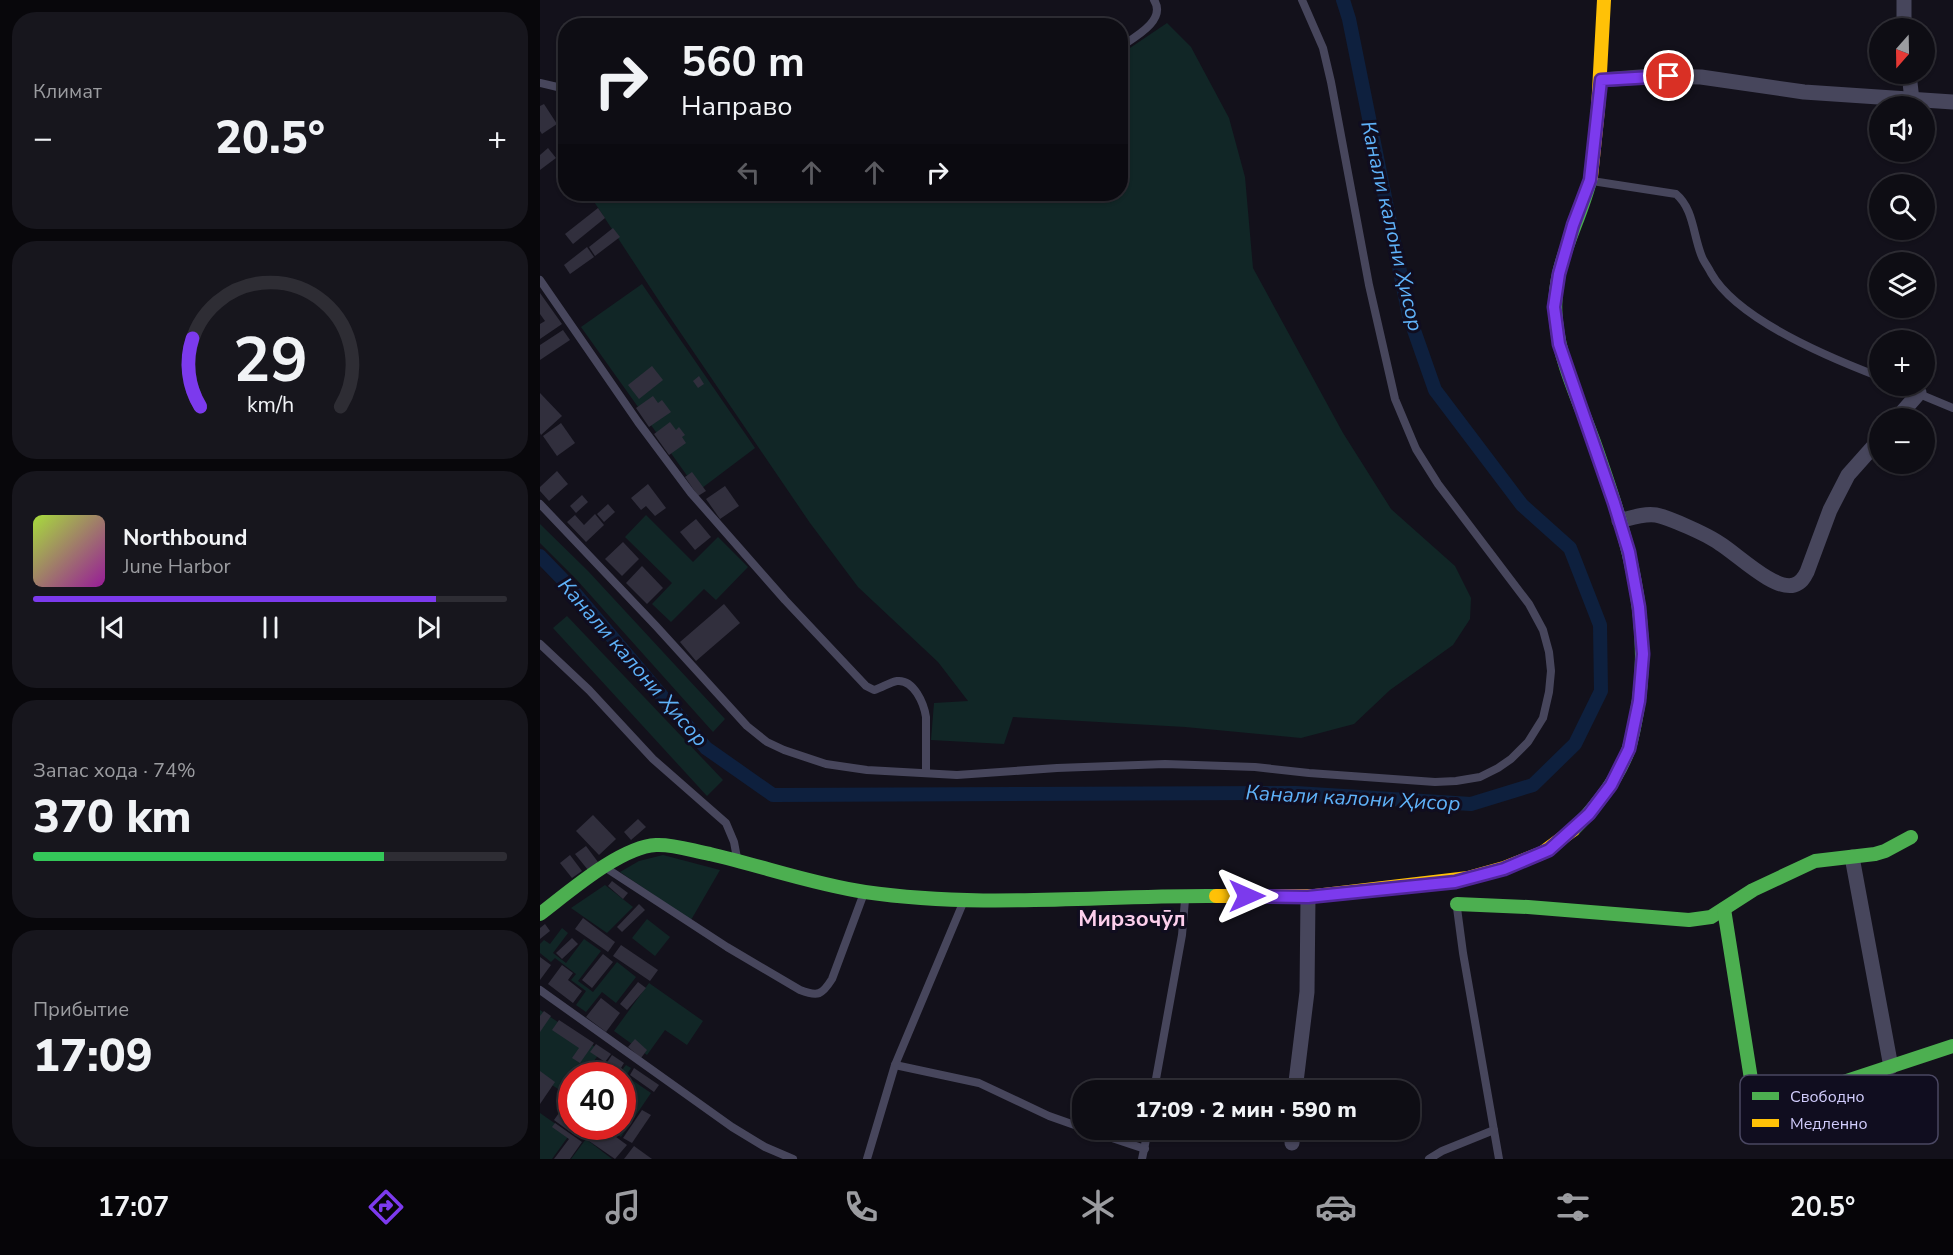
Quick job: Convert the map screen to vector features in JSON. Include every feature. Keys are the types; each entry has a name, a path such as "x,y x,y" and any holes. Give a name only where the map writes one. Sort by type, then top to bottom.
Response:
{"street":[{"path":"540,914 605,868 640,847 655,845 673,846 737,860 798,878 864,892 964,902 1185,896 1308,897 1455,882 1504,869 1549,850 1589,814 1611,785 1629,749 1639,701 1643,654 1639,607 1629,552 1559,344 1554,307 1559,274 1573,225 1590,180 1601,80 1604,0"},
{"path":"1904,0 1904,18"},
{"path":"1601,80 1653,76 1701,77 1804,92 1869,97"},
{"path":"1935,101 1953,102"},
{"path":"1906,408 1916,396"},
{"path":"1619,521 1648,514 1673,520 1718,542 1775,582 1787,586 1795,585 1807,572 1830,510 1848,475 1869,451"},
{"path":"1457,904 1528,907 1689,920 1704,919 1754,890 1815,861 1885,851 1911,837"},
{"path":"1852,857 1891,1066"},
{"path":"1296,1080 1307,992 1308,897"},
{"path":"1724,909 1750,1075"},
{"path":"1864,1075 1953,1046"}],"lane":[{"path":"1128,41 1157,17 1158,11 1154,0"},
{"path":"540,504 747,726 767,742 793,754 826,764 867,770 957,775 1165,764 1255,767 1397,781 1456,781 1480,777 1498,768 1528,742 1543,718 1551,671 1549,652 1543,630 1529,604 1438,484 1416,449 1395,399 1369,285 1331,82 1323,48 1302,0"},
{"path":"540,83 558,87"},
{"path":"1590,180 1676,194 1683,200 1688,210 1702,257 1716,282 1732,300 1760,320 1790,336 1869,372"},
{"path":"540,280 691,494 785,600 866,686 874,690 898,681 914,689 925,710 926,773"},
{"path":"1926,396 1953,408"},
{"path":"540,644 589,690 653,759 726,823 734,842 737,860"},
{"path":"605,868 727,947 800,990 811,994 824,990 832,979 864,892"},
{"path":"1455,882 1462,953 1500,1159"},
{"path":"1156,1080 1182,935 1185,896"},
{"path":"867,1159 895,1065 964,902"},
{"path":"540,990 732,1127 765,1147 793,1159"},
{"path":"895,1065 979,1083 999,1090 1049,1116 1072,1124"},
{"path":"1429,1159 1442,1151 1494,1130"},
{"path":"1118,1140 1145,1149"},
{"path":"1142,1159 1146,1140"}],"green space":[{"path":"1167,23 1191,47 1229,118 1245,177 1253,268 1343,433 1391,509 1455,566 1471,598 1470,619 1453,645 1390,690 1354,724 1301,738 1185,727 1013,717 1004,744 931,740 934,703 968,701 938,662 858,587 810,523 594,201 1128,201 1128,49"},
{"path":"642,284 755,448 698,491 581,327"},
{"path":"646,515 693,562 718,537 748,567 716,600 704,589 671,622 652,604 672,583 625,537"},
{"path":"540,524 588,571 725,719 713,732 576,579 540,543"},
{"path":"567,616 723,780 707,796 553,628"},
{"path":"663,855 720,870 691,920 620,872 639,861"},
{"path":"605,885 633,907 607,933 571,908"},
{"path":"647,919 670,937 655,956 632,938"},
{"path":"562,928 568,933 553,953 566,963 584,939 601,951 578,981 593,992 617,962 636,977 616,1003 602,992 586,1012 576,1005 586,991 571,980 576,974 555,958 551,962 540,953 540,944 544,940 550,944"},
{"path":"649,983 703,1021 687,1045 665,1030 647,1055 614,1031"},
{"path":"540,1010 601,1051 593,1062 558,1062 558,1089 540,1077"},
{"path":"636,1083 651,1093 636,1115"},
{"path":"540,1113 558,1126 558,1140 566,1140 552,1159 540,1159"},
{"path":"587,1140 612,1159 571,1159"}],"building":[{"path":"544,104 557,124 542,134 540,106"},
{"path":"548,148 556,158 540,170 540,155"},
{"path":"598,208 605,218 573,244 565,234"},
{"path":"613,228 620,237 595,256 589,247"},
{"path":"587,247 594,257 570,274 564,265"},
{"path":"540,293 562,324 540,339 540,324 545,321 540,314"},
{"path":"563,330 570,340 540,360 540,345"},
{"path":"652,366 663,380 639,399 628,385"},
{"path":"699,376 704,384 698,388 693,381"},
{"path":"540,393 562,416 541,435 540,433"},
{"path":"653,396 658,403 662,400 671,412 649,427 636,408"},
{"path":"670,422 676,430 679,427 685,435 682,437 686,443 669,455 654,434"},
{"path":"561,423 575,443 557,456 543,436"},
{"path":"557,471 568,484 549,501 540,491 540,487"},
{"path":"692,472 706,491 698,496 685,477"},
{"path":"648,484 666,508 655,516 646,506 641,510 631,498"},
{"path":"725,486 739,506 720,519 706,499"},
{"path":"582,495 588,502 576,513 570,506"},
{"path":"608,504 615,512 604,522 597,514"},
{"path":"595,514 604,525 586,542 567,522 575,515 584,525"},
{"path":"696,519 711,537 695,550 680,532"},
{"path":"623,542 639,559 622,576 605,559"},
{"path":"642,566 663,588 647,604 626,583"},
{"path":"724,604 740,623 696,661 680,642"},
{"path":"593,815 616,839 599,855 576,831"},
{"path":"638,819 646,827 631,840 624,832"},
{"path":"586,846 598,862 588,870 575,854"},
{"path":"570,855 582,871 572,878 560,863"},
{"path":"612,881 628,893 623,899 608,886"},
{"path":"639,904 645,910 622,932 617,927"},
{"path":"583,918 615,942 608,952 575,929"},
{"path":"545,924 550,931 540,939 540,928"},
{"path":"572,938 578,944 562,959 556,953"},
{"path":"621,945 658,970 650,981 613,956"},
{"path":"603,954 613,962 592,988 582,980"},
{"path":"540,957 551,965 540,980"},
{"path":"562,965 573,973 568,980 582,991 573,1003 548,984"},
{"path":"638,982 646,988 627,1010 620,1004"},
{"path":"601,998 620,1013 606,1032 586,1017"},
{"path":"544,1011 551,1016 540,1032 540,1016"},
{"path":"559,1020 594,1043 578,1062 572,1058 579,1048 552,1030"},
{"path":"635,1039 647,1050 641,1058 628,1047"},
{"path":"596,1044 611,1054 605,1062 590,1052"},
{"path":"612,1055 622,1062 607,1062"},
{"path":"636,1069 659,1085 654,1092 636,1079"},
{"path":"540,1071 555,1082 540,1104"},
{"path":"642,1110 651,1115 636,1137 636,1119"},
{"path":"555,1123 558,1125 558,1131 552,1127"},
{"path":"568,1140 582,1142 570,1159 554,1159"},
{"path":"588,1140 620,1140 627,1145 615,1159"},
{"path":"634,1146 652,1159 624,1159"}],"waterway":[{"name":"Канали калони Ҳисор","path":"540,556 568,585 706,748 773,795 1296,793 1471,804 1533,785 1575,744 1601,691 1600,625 1570,548 1522,505 1435,390 1409,316 1349,19 1343,0"}],"traffic: fast":[{"path":"1573,830 1603,796 1616,776 1630,746 1637,712 1642,643 1634,575 1626,542 1594,442 1571,383 1558,337 1556,321 1555,301 1561,264 1591,177"},
{"path":"1457,904 1528,907 1689,920 1711,917 1753,890 1815,861 1875,854 1911,837"},
{"path":"540,914 611,862 642,848 656,845 710,854 845,889 909,897 953,900 1040,900 1216,896"},
{"path":"1724,909 1750,1075"},
{"path":"1865,1075 1953,1046"}],"traffic: slow":[{"path":"1591,177 1598,109 1604,0"},
{"path":"1216,896 1315,896 1468,878 1504,868 1542,853 1573,830"}],"district":[{"name":"Мирзочӯл","path":"1132,919"}],"route":[{"path":"1247,896 1308,897 1455,882 1504,869 1549,850 1589,814 1611,785 1629,749 1639,701 1643,654 1639,607 1629,552 1559,344 1554,307 1559,274 1573,225 1590,180 1601,80 1669,76"}]}
